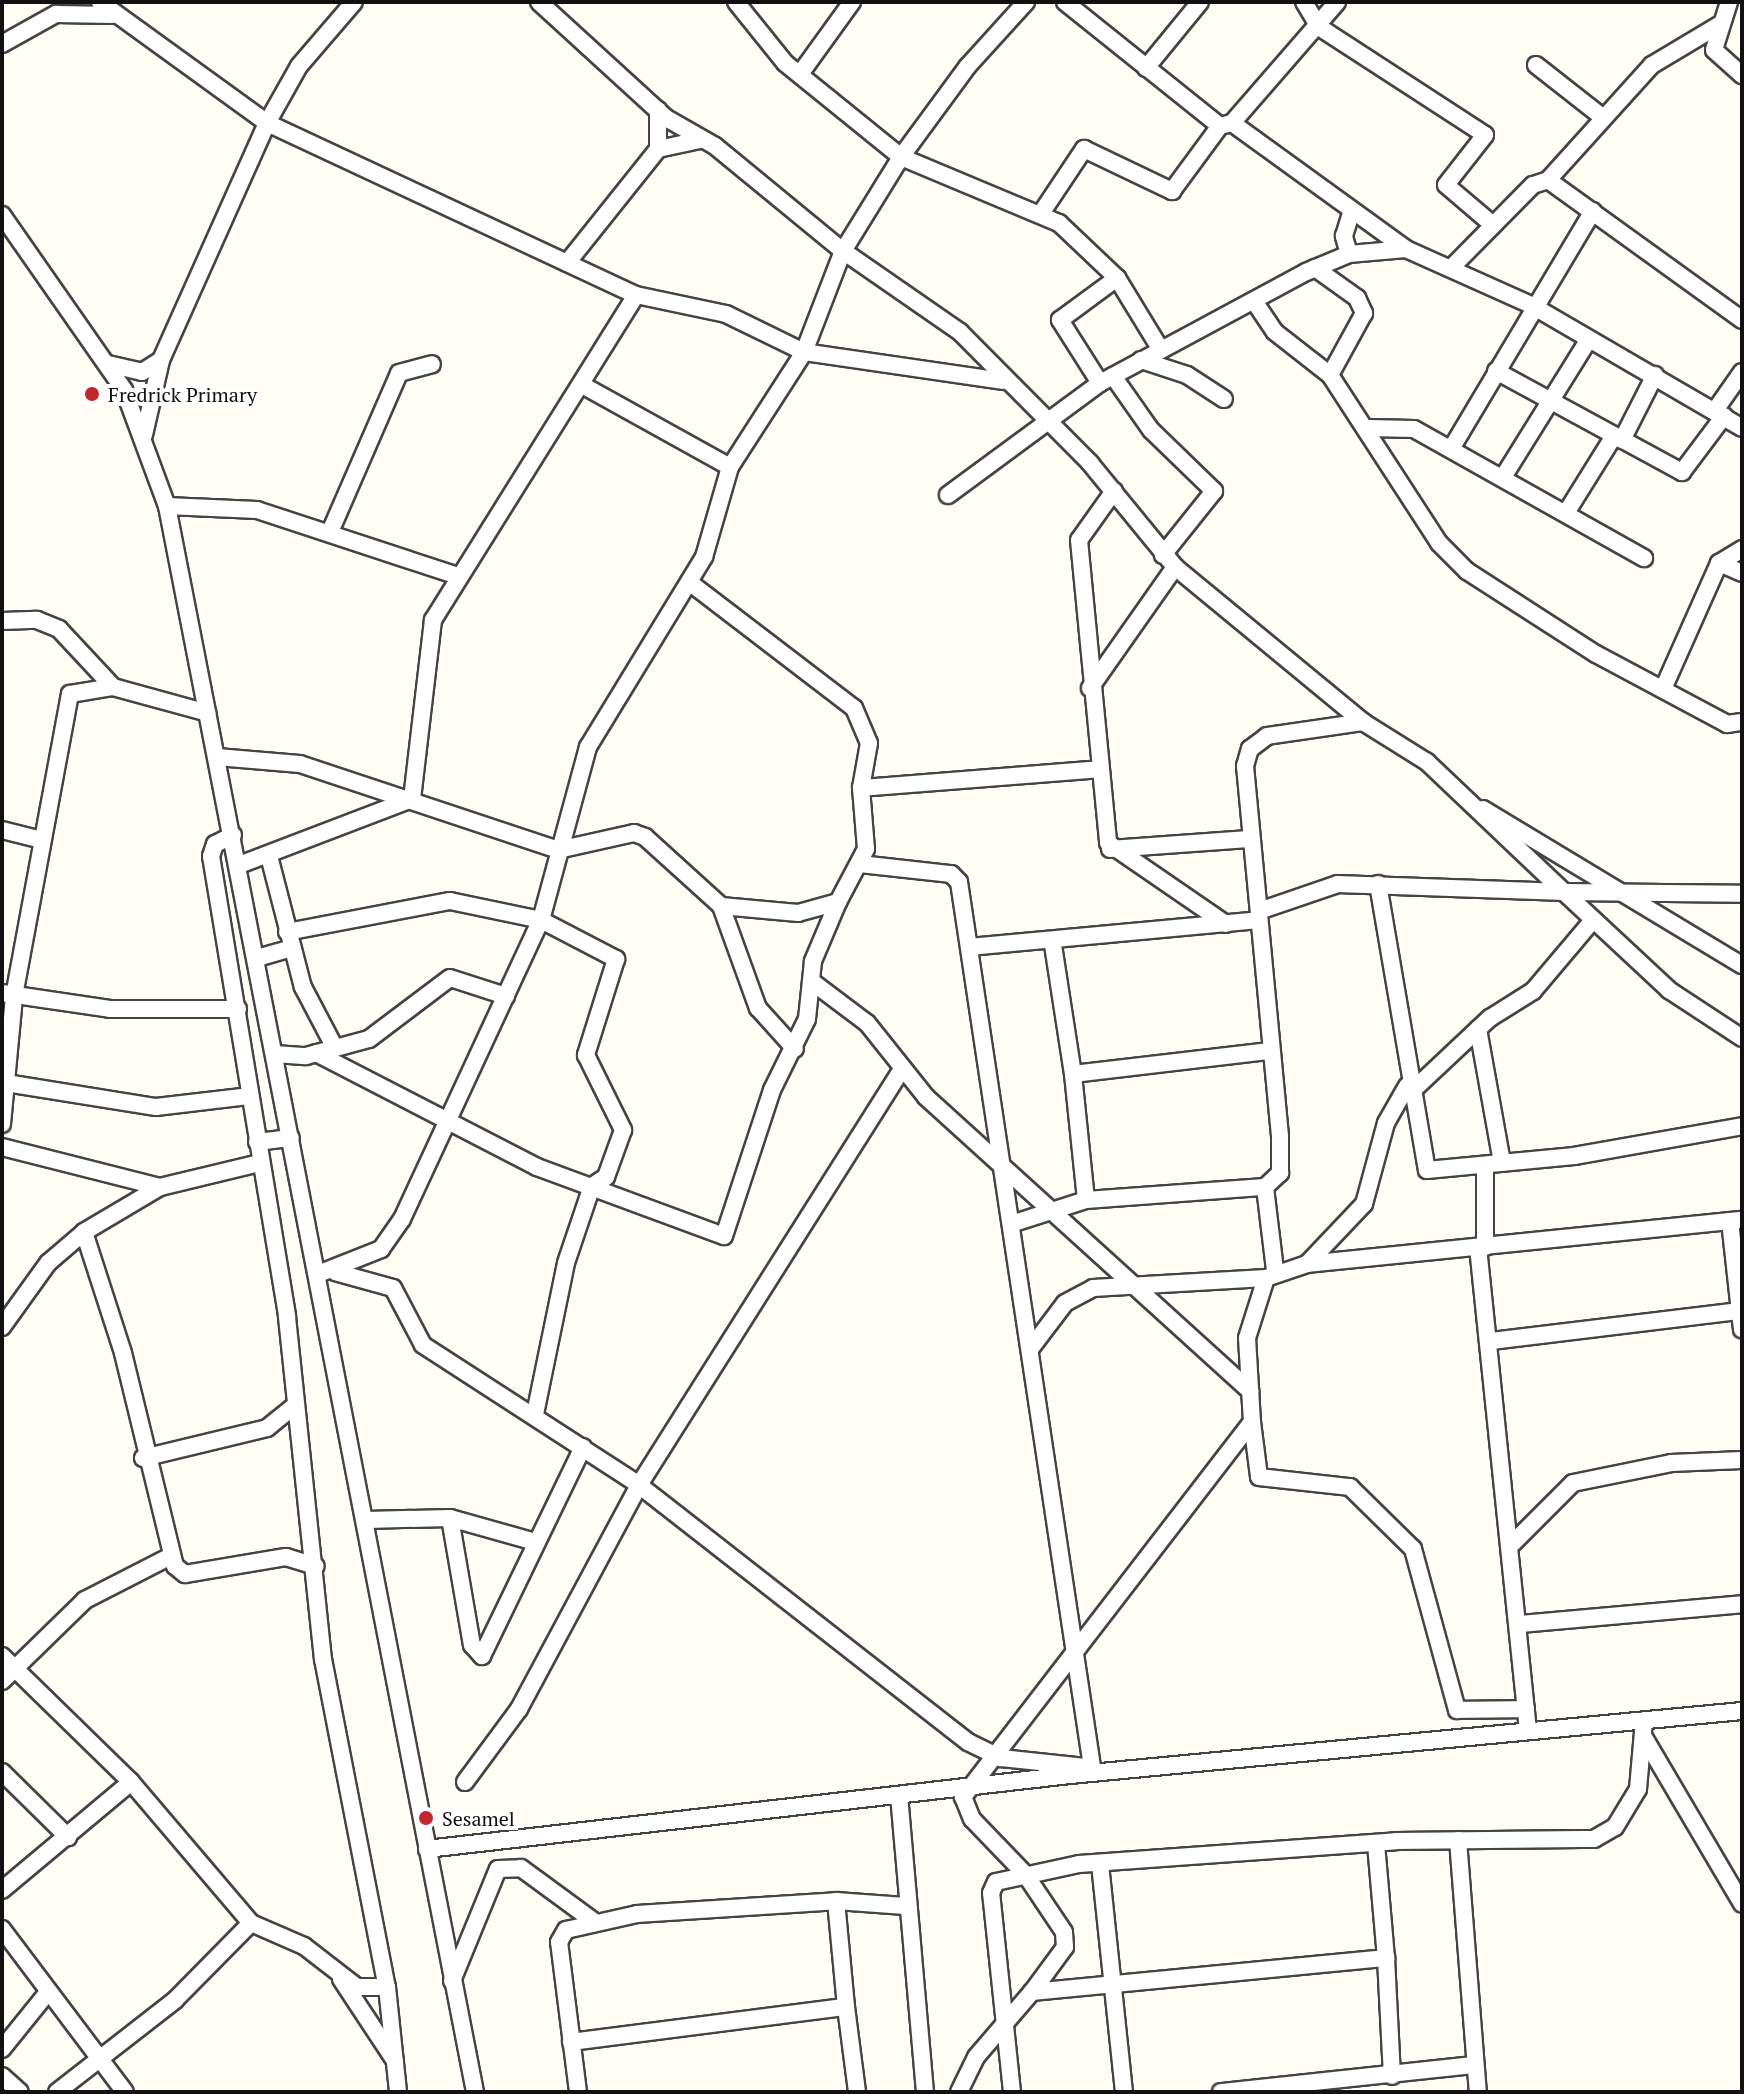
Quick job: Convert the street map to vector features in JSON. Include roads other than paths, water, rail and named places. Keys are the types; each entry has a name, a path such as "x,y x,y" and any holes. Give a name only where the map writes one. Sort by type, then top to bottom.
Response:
{"street":[{"path":"143,436 161,360 267,123 299,66 354,2"},
{"path":"539,2 700,140 843,251 960,332 1003,381 1047,418 1114,491 1169,561 1363,722 1480,807 1630,893 1742,965"},
{"path":"736,2 800,74 901,157 1042,212 1117,278 1161,350"},
{"path":"800,74 852,2"},
{"path":"326,1273 381,1249 447,1122 541,920 588,747 689,582 716,529 730,467 804,352 843,251 901,157 967,67 1026,2"},
{"path":"1065,2 1146,68 1406,249 1531,305 1742,428"},
{"path":"1146,68 1200,2"},
{"path":"1304,2 1319,27 1485,135 1446,185 1493,225"},
{"path":"1042,212 1084,149 1172,191 1226,124 1319,27 1337,2"},
{"path":"1729,2 1719,25 1714,50 1742,75"},
{"path":"2,44 56,14 106,8 267,123 636,295 726,314 804,352 1003,381"},
{"path":"1548,180 1601,116 1652,65 1719,25"},
{"path":"1536,65 1601,116"},
{"path":"656,105 658,149"},
{"path":"567,263 658,149 700,140"},
{"path":"1452,267 1537,181 1548,180 1742,320"},
{"path":"1451,449 1531,305 1593,211"},
{"path":"1349,254 1344,236 1351,213"},
{"path":"2,215 108,364 143,436 167,506 291,1138 326,1273 366,1520 451,1983 475,2092"},
{"path":"948,495 1047,418 1141,360 1315,268 1349,254 1406,249"},
{"path":"1315,268 1357,298 1364,313 1330,375"},
{"path":"1090,688 1214,491 1151,430 1106,380 1060,320 1117,278"},
{"path":"412,799 426,640 458,576 582,385 636,295"},
{"path":"1254,301 1275,332 1330,375 1368,428 1449,555 1526,614 1727,724 1742,722"},
{"path":"1505,474 1589,339"},
{"path":"108,364 142,372 161,360"},
{"path":"1141,360 1187,375 1224,399"},
{"path":"330,532 399,373 432,364"},
{"path":"1496,371 1687,472 1742,372"},
{"path":"1566,513 1618,438 1655,375"},
{"path":"582,385 730,467"},
{"path":"1368,428 1409,427 1505,474 1644,558"},
{"path":"1114,491 1079,540 1090,688 1110,849 1226,924"},
{"path":"167,506 257,510 458,576"},
{"path":"1663,689 1719,563 1742,549"},
{"path":"1719,563 1742,573"},
{"path":"316,1053 447,1122 592,1186 724,1236 772,1090 795,1049 815,984 813,961 838,902 860,864 867,830 861,788 869,743 854,708 689,582"},
{"path":"2,621 37,620 59,629 113,687"},
{"path":"2,1124 8,994 70,694 113,687 208,713"},
{"path":"1363,722 1257,741 1245,766 1268,1051 1281,1166 1265,1187 1270,1274 1247,1338 1259,1477 1350,1487 1413,1549 1457,1710 1526,1709"},
{"path":"217,757 300,764 558,850 634,833 660,847 721,906 758,1008 795,1049"},
{"path":"861,788 1100,769"},
{"path":"239,865 269,856 342,820 412,799"},
{"path":"1480,807 1512,848 1669,990 1742,1038"},
{"path":"2,830 39,839"},
{"path":"233,835 215,844 211,856 238,1009 295,1405 316,1566 323,1659 387,1987 398,2092"},
{"path":"1110,849 1249,839"},
{"path":"269,856 289,940 335,1048"},
{"path":"860,864 957,877 1031,1348 1092,1770"},
{"path":"969,947 1053,945 1226,924 1259,915 1312,888 1378,884 1564,892 1742,894"},
{"path":"1378,884 1422,1166 1435,1172 1742,1126"},
{"path":"232,977 258,966 289,940 450,901 541,920 616,959 586,1055 623,1130 606,1177 592,1186 566,1263 535,1414"},
{"path":"721,906 798,913 838,902"},
{"path":"1307,1264 1364,1204 1386,1123 1409,1090 1478,1029 1533,991 1593,920"},
{"path":"1053,945 1073,1074 1086,1200"},
{"path":"275,1054 316,1053 386,1030 450,978 506,996"},
{"path":"815,984 867,1023 901,1070 1128,1285 1250,1391"},
{"path":"8,994 110,1009 238,1009"},
{"path":"1478,1029 1502,1163"},
{"path":"1073,1074 1268,1051"},
{"path":"465,1782 532,1688 639,1485 901,1070"},
{"path":"6,1083 156,1107 250,1096"},
{"path":"257,1142 291,1138"},
{"path":"2,1147 160,1187"},
{"path":"5,1319 48,1263 84,1232 160,1187 260,1163"},
{"path":"1485,1165 1482,1247 1513,1543 1528,1730"},
{"path":"1011,1224 1086,1200 1265,1187"},
{"path":"1031,1348 1073,1297 1128,1285 1270,1274 1307,1264 1736,1220 1741,1320 1491,1341"},
{"path":"84,1232 123,1353 143,1458 171,1556 185,1574 280,1557 316,1566"},
{"path":"326,1273 393,1288 423,1345 535,1414 639,1485 990,1755 1092,1770"},
{"path":"143,1458 267,1428 295,1405"},
{"path":"959,2092 976,2057 1007,2025 1067,1942 1025,1874 972,1819 967,1788 1252,1422"},
{"path":"450,1518 472,1645 482,1656 491,1651 532,1541 583,1447"},
{"path":"1513,1543 1573,1483 1671,1463 1742,1460"},
{"path":"366,1520 450,1518 532,1541"},
{"path":"2,1681 9,1661 85,1600 171,1556"},
{"path":"1520,1624 1742,1604"},
{"path":"9,1661 131,1782 251,1923 304,1946 341,1978 362,1989 387,1987"},
{"path":"427,1849 967,1788 1092,1770 1742,1711"},
{"path":"1012,2092 991,1893 996,1882 1025,1874 1100,1864 1458,1840 1569,1843 1608,1834 1638,1789 1645,1739 1644,1720"},
{"path":"1645,1739 1741,1899"},
{"path":"2,1772 68,1837"},
{"path":"2,1890 131,1782"},
{"path":"899,1795 905,1906 925,2092"},
{"path":"1458,1840 1473,2065 1478,2092"},
{"path":"1376,1844 1392,2076"},
{"path":"1100,1864 1124,2092"},
{"path":"451,1983 498,1869 521,1868 592,1920"},
{"path":"578,2092 559,1942 566,1930 592,1920 836,1901 905,1906"},
{"path":"836,1901 857,2092"},
{"path":"57,2092 175,2000 251,1923"},
{"path":"2,1929 48,1992 104,2055 125,2092"},
{"path":"1032,1992 1111,1981 1386,1958"},
{"path":"341,1978 395,2061"},
{"path":"2,2049 48,1992"},
{"path":"571,2042 846,2007"},
{"path":"1221,2092 1473,2065"},
{"path":"2,2076 20,2092"}],"place":[{"name":"Fredrick Primary","path":"92,394"},
{"name":"Sesamel","path":"426,1818"}]}
